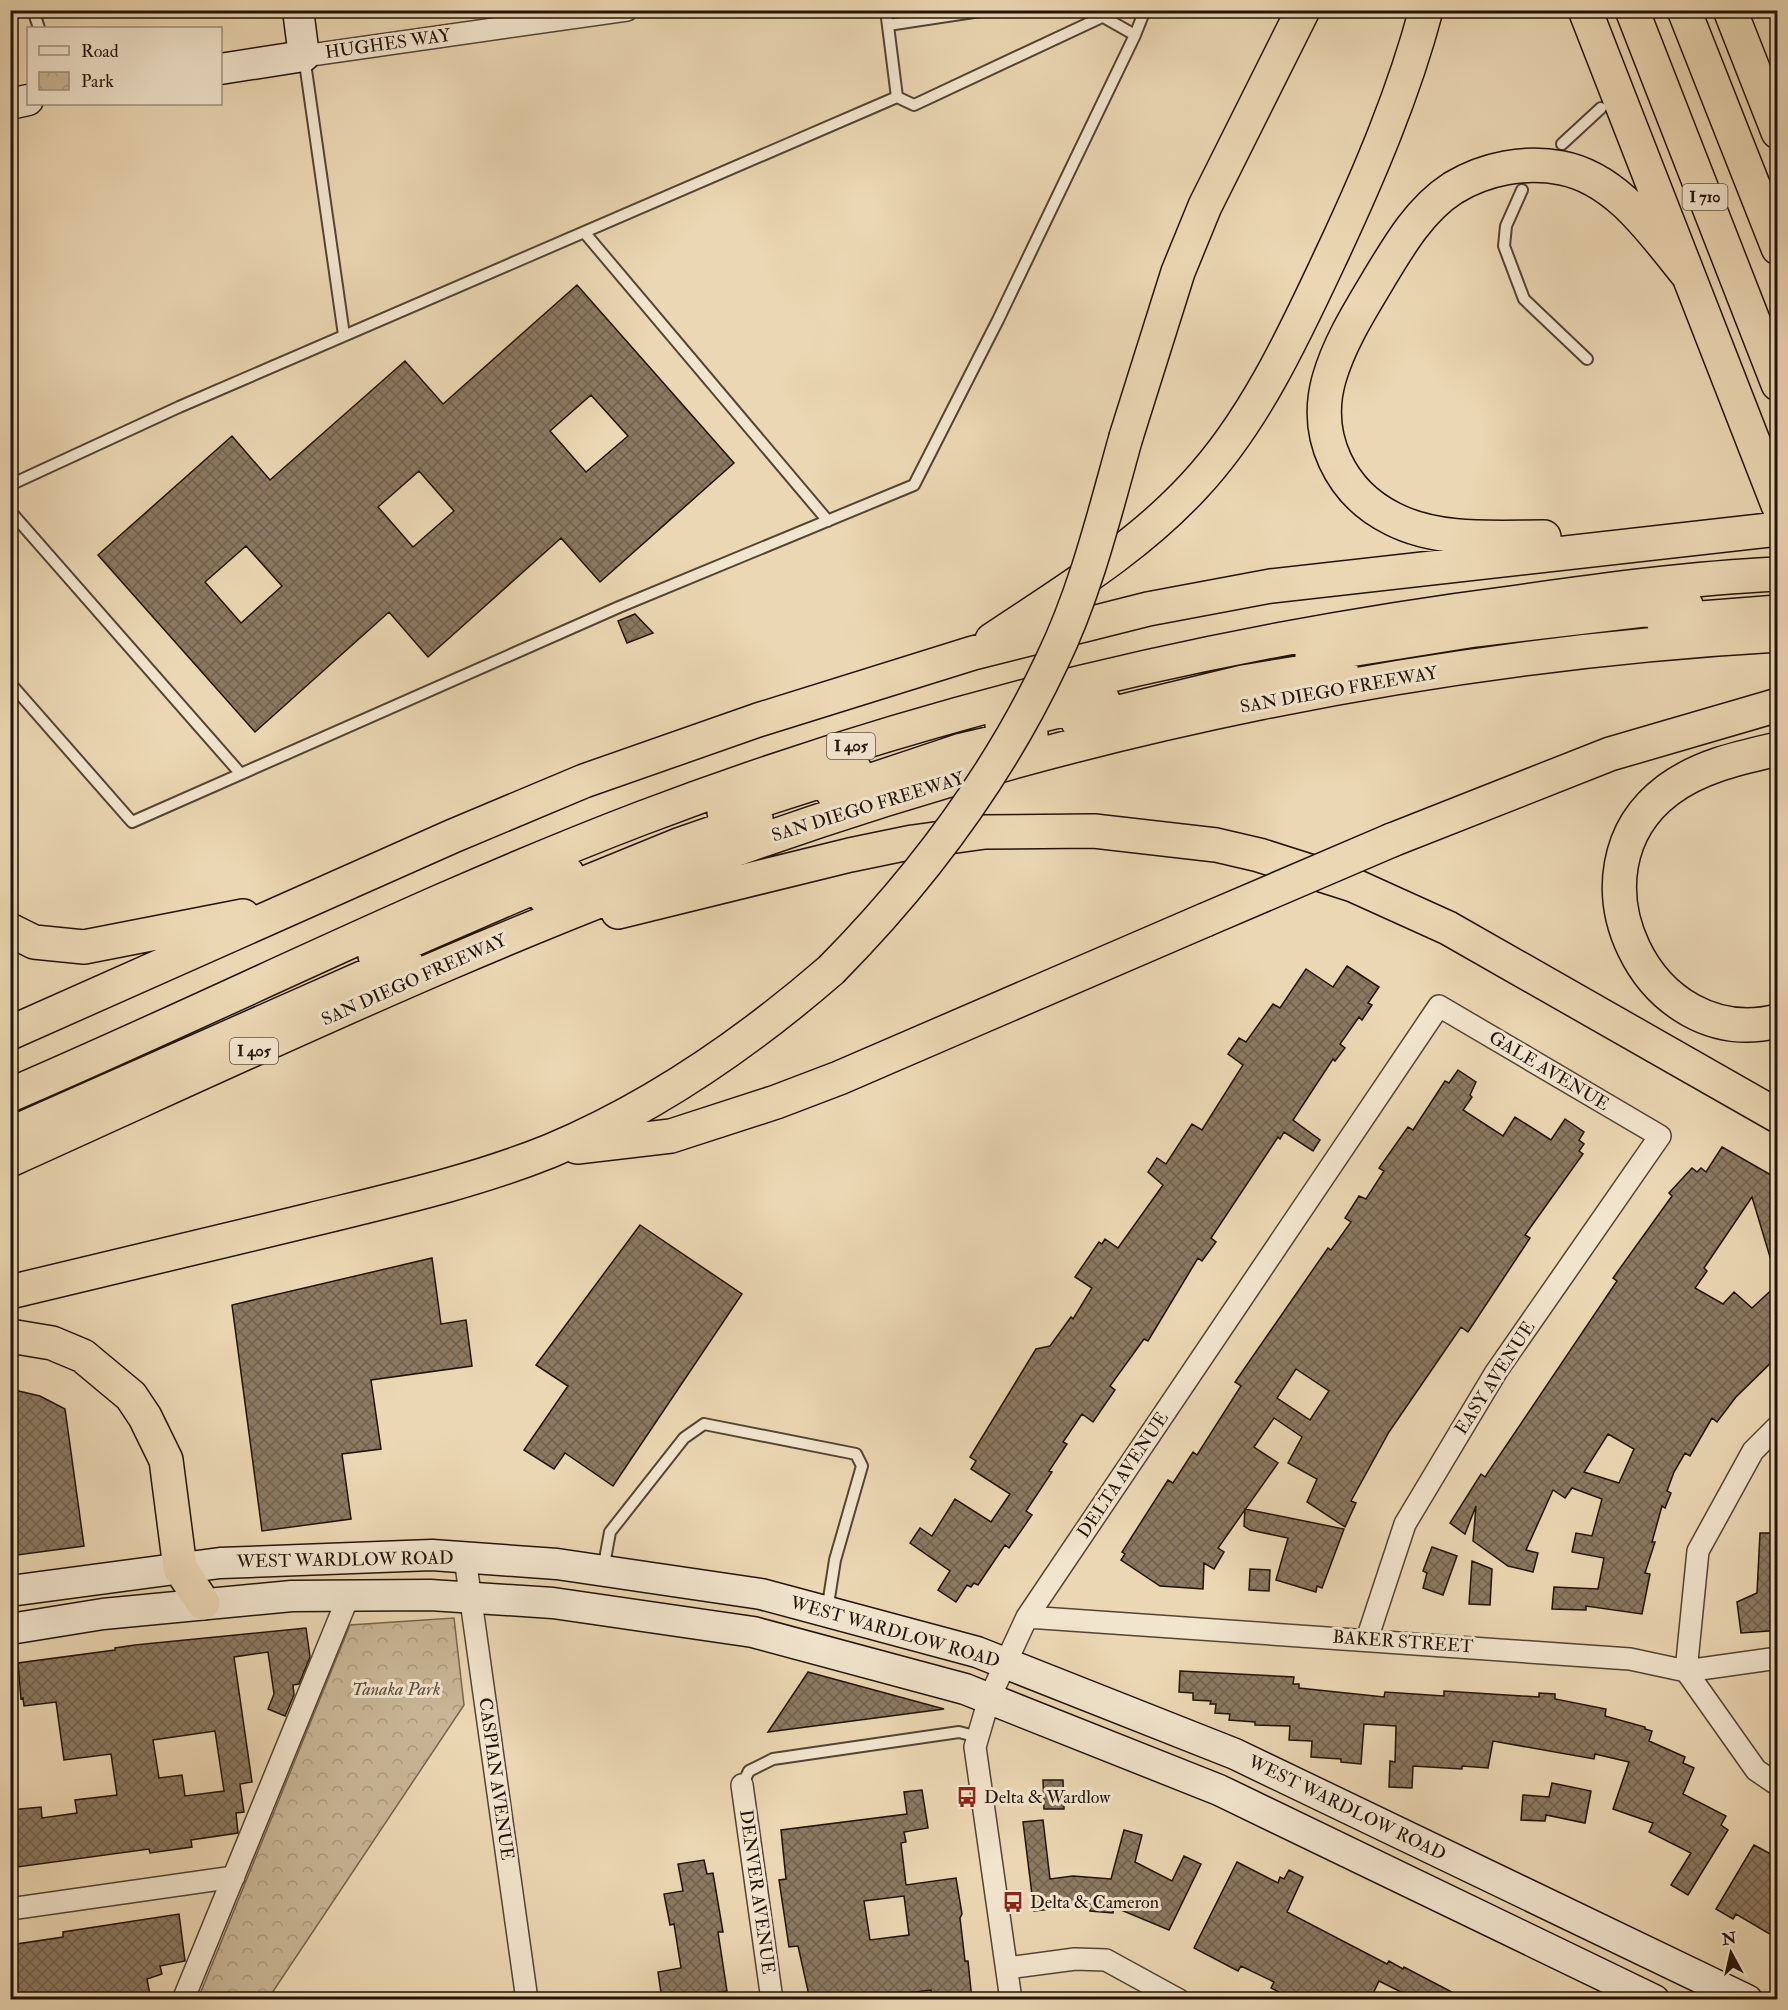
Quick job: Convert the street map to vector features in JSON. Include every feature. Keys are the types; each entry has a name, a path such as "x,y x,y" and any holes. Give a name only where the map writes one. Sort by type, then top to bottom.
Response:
{"highway":[{"path":"10,1292 442,1187 551,1150 617,1118 736,1046 792,1004 831,970 872,928 929,862 962,818 1012,738 1053,661 1078,598 1178,272 1205,206 1303,10"},
{"path":"973,653 1127,548 1195,485 1231,440 1305,311 1355,204 1397,99 1426,10"},
{"path":"1585,10 1778,505"},
{"name":"I 710","path":"1632,10 1778,384"},
{"name":"I 710","path":"1684,10 1778,248"},
{"path":"1730,10 1778,132"},
{"path":"1688,274 1642,219 1614,193 1589,178 1563,168 1519,166 1475,176 1434,202 1415,222 1358,314 1337,357 1324,404 1330,450 1346,480 1363,500 1378,511 1413,527 1444,534 1484,537 1690,538"},
{"path":"10,1033 585,781 758,720 973,653 1148,609 1271,586 1778,529"},
{"name":"SAN DIEGO FREEWAY","path":"10,1160 497,942 698,863 813,823 966,776 1104,738 1241,708 1467,667 1609,649 1759,610 1778,574"},
{"path":"10,1119 510,897 664,833 958,737 1073,707 1246,668 1328,653 1475,630 1759,610"},
{"path":"10,1134 306,1001 601,875 681,844 962,750 1243,682 1482,643 1759,610"},
{"name":"SAN DIEGO FREEWAY","path":"10,1095 566,849 733,785 845,748 1089,681 1326,630 1447,611 1759,610"},
{"path":"551,1150 671,1136 766,1105 839,1078 1392,840 1610,754 1778,705"},
{"path":"1778,749 1708,768 1666,792 1636,826 1626,847 1619,901 1623,926 1631,947 1643,967 1671,998 1705,1016 1729,1023 1752,1024 1778,1021"},
{"path":"497,942 913,842 985,832 1044,830 1176,838 1259,855 1353,885 1398,904 1448,928 1778,1116"},
{"path":"10,930 34,942 84,947 301,904"},
{"path":"10,1336 52,1343 83,1356 131,1396 145,1417 166,1460 180,1568 203,1603"}],"main road":[{"path":"298,10 304,56"},
{"name":"HUGHES WAY","path":"222,69 304,56"},
{"path":"10,104 27,100"},
{"name":"WEST WARDLOW ROAD","path":"10,1590 180,1568 297,1560 432,1555 557,1564 761,1594 977,1652 1235,1754 1747,2000"},
{"name":"WEST WARDLOW ROAD","path":"10,1629 104,1614 203,1603 292,1596 430,1595 553,1603 753,1632 956,1687 1219,1790 1654,2000"}],"street":[{"name":"HUGHES WAY","path":"304,56 627,10"},
{"name":"GALE AVENUE","path":"1439,1006 1660,1136"},
{"name":"DELTA AVENUE","path":"1011,2000 975,1747 989,1699 1004,1663 1027,1617 1439,1006"},
{"name":"EASY AVENUE","path":"1367,1639 1405,1524 1496,1372 1660,1136"},
{"path":"1778,1426 1753,1451 1698,1551 1686,1671 1756,1770 1778,1785"},
{"name":"CASPIAN AVENUE","path":"465,1558 527,2000"},
{"path":"183,2000 349,1595"},
{"name":"BAKER STREET","path":"1027,1617 1630,1659 1686,1671 1778,1658"},
{"name":"DENVER AVENUE","path":"742,1785 772,2000"},
{"path":"10,1909 234,1877"},
{"path":"1007,1968 1075,1959 1106,1960 1179,2000"}],"lane":[{"path":"33,10 39,27"},
{"path":"886,10 897,97"},
{"path":"888,25 987,10"},
{"path":"1090,10 1135,35"},
{"path":"10,683 132,822 240,772 619,607 914,486 998,320 1135,35 1144,10"},
{"path":"10,485 344,335 897,97 914,105 1102,17"},
{"path":"304,56 344,335"},
{"path":"1562,144 1601,108"},
{"path":"1522,190 1506,226 1504,246 1524,299 1587,359"},
{"path":"584,232 828,521"},
{"path":"10,511 240,772"},
{"path":"603,1571 610,1532 684,1438 704,1424 856,1454 862,1466 835,1560 826,1611"},
{"path":"742,1785 749,1772 772,1759 938,1734 959,1732 978,1737"}],"green space":[{"name":"Tanaka Park","path":"454,1618 464,1705 268,1999 198,1999 350,1625"}],"building":[{"path":"577,285 734,463 600,582 561,538 428,657 389,612 255,732 98,555 232,436 270,480 405,361 443,404","holes":["591,395 628,436 586,472 550,431","419,471 454,511 413,547 378,507","246,546 282,586 241,623 205,582"]},
{"path":"635,614 653,633 627,643 618,621"},
{"path":"1347,966 1379,987 1368,1003 1372,1005 1362,1020 1359,1017 1340,1044 1345,1048 1335,1061 1333,1059 1293,1120 1320,1140 1313,1151 1284,1132 1280,1139 1278,1137 1211,1238 1216,1242 1202,1261 1198,1258 1148,1341 1144,1339 1110,1386 1115,1390 1093,1422 1082,1414 1063,1442 1067,1444 1049,1471 1052,1472 1026,1511 1032,1515 1009,1548 1005,1545 978,1585 974,1583 971,1587 967,1585 956,1602 938,1590 950,1571 910,1543 920,1528 932,1536 955,1499 991,1522 1010,1494 971,1469 976,1461 970,1457 1036,1349 1050,1346 1071,1317 1073,1319 1092,1288 1075,1277 1099,1242 1102,1244 1105,1239 1118,1248 1163,1185 1148,1172 1157,1158 1166,1164 1192,1124 1202,1130 1243,1065 1228,1054 1239,1038 1246,1042 1273,1004 1280,1008 1306,969 1333,987"},
{"path":"1458,1070 1476,1082 1470,1095 1472,1097 1463,1110 1503,1136 1515,1117 1551,1140 1565,1119 1584,1132 1579,1140 1584,1144 1579,1151 1583,1154 1525,1235 1530,1238 1468,1332 1461,1327 1389,1432 1351,1501 1356,1503 1345,1527 1307,1502 1317,1479 1288,1463 1302,1437 1274,1418 1254,1447 1278,1463 1218,1548 1224,1552 1214,1569 1204,1563 1203,1589 1160,1586 1121,1560 1125,1554 1122,1552 1168,1480 1173,1483 1193,1452 1197,1455 1241,1386 1235,1382 1328,1248 1331,1250 1351,1222 1345,1218 1359,1196 1366,1199 1384,1171 1379,1168 1408,1127 1413,1130 1445,1081 1449,1083","holes":["1296,1369 1329,1391 1310,1420 1277,1398"]},
{"path":"1722,1147 1778,1179 1778,1266 1773,1267 1752,1197 1704,1268 1707,1271 1695,1288 1723,1304 1734,1292 1752,1308 1778,1284 1778,1356 1736,1397 1717,1422 1712,1418 1690,1456 1685,1453 1674,1472 1667,1491 1671,1493 1665,1508 1662,1506 1652,1542 1655,1542 1645,1573 1650,1574 1642,1614 1586,1606 1586,1610 1552,1609 1554,1587 1598,1589 1604,1558 1572,1552 1576,1533 1592,1536 1602,1499 1572,1488 1565,1498 1553,1490 1526,1550 1538,1553 1533,1572 1508,1566 1473,1541 1476,1506 1465,1534 1450,1523 1481,1474 1485,1477 1617,1281 1613,1278 1672,1196 1669,1193 1692,1168 1697,1172 1701,1168 1706,1172","holes":["1608,1434 1634,1449 1619,1483 1584,1472"]},
{"path":"640,1225 742,1294 613,1486 565,1453 554,1469 524,1450 568,1386 536,1365"},
{"path":"432,1258 441,1324 466,1320 472,1366 371,1380 381,1449 342,1454 351,1519 262,1531 232,1305"},
{"path":"10,1389 40,1396 65,1409 84,1546 10,1556"},
{"path":"1245,1509 1344,1529 1322,1588 1317,1586 1316,1592 1276,1580 1288,1538 1250,1530 1244,1526"},
{"path":"1760,1533 1778,1533 1778,1620 1770,1621 1772,1629 1769,1631 1741,1633 1737,1602 1757,1593"},
{"path":"1432,1547 1457,1556 1443,1595 1423,1588 1427,1573 1423,1571"},
{"path":"1472,1561 1492,1569 1490,1605 1469,1604"},
{"path":"1250,1569 1270,1570 1269,1591 1249,1590"},
{"path":"306,1628 310,1657 299,1684 293,1685 294,1695 285,1716 268,1709 274,1694 268,1652 234,1657 252,1782 240,1784 244,1812 236,1813 238,1833 191,1840 192,1847 150,1853 149,1849 10,1868 10,1810 41,1807 42,1818 77,1813 75,1800 117,1795 111,1754 64,1760 56,1702 24,1706 23,1698 21,1699 18,1663 115,1650 115,1648","holes":["215,1731 224,1791 185,1796 182,1775 159,1778 153,1740"]},
{"path":"1180,1671 1294,1677 1293,1684 1299,1684 1299,1688 1384,1697 1385,1692 1444,1696 1444,1691 1539,1697 1539,1693 1555,1694 1555,1699 1606,1709 1605,1716 1652,1731 1649,1741 1685,1757 1683,1763 1694,1768 1683,1794 1726,1816 1721,1825 1728,1830 1688,1895 1671,1885 1691,1853 1649,1832 1653,1823 1613,1809 1629,1762 1595,1754 1594,1759 1493,1741 1488,1768 1413,1766 1412,1788 1389,1787 1390,1761 1395,1762 1396,1726 1364,1724 1361,1764 1341,1762 1341,1759 1311,1757 1312,1741 1289,1740 1290,1726 1255,1725 1255,1722 1229,1720 1230,1714 1215,1713 1216,1704 1210,1704 1211,1701 1193,1700 1193,1693 1179,1692"},
{"path":"808,1672 944,1709 768,1732"},
{"path":"1043,1780 1063,1780 1064,1809 1044,1809"},
{"path":"1552,1783 1591,1791 1585,1823 1546,1815 1545,1821 1521,1820 1523,1795 1549,1797"},
{"path":"922,1790 928,1828 904,1832 906,1842 901,1843 906,1885 956,1878 962,1914 960,1918 965,1961 968,1961 972,2000 933,2000 931,1990 849,2000 810,2000 798,1946 789,1947 779,1880 786,1879 781,1830 907,1814 904,1792","holes":["904,1896 909,1935 870,1940 864,1901"]},
{"path":"1043,1820 1050,1879 1073,1876 1111,1879 1124,1830 1142,1835 1135,1862 1172,1881 1184,1856 1201,1864 1169,1930 1114,1907 1113,1913 1090,1911 1090,1905 1034,1911 1023,1822"},
{"path":"1754,1845 1778,1858 1778,1939 1736,1914 1733,1919 1716,1909"},
{"path":"704,1860 707,1874 713,1873 723,1932 718,1932 727,1991 662,2000 658,1972 681,1968 674,1924 670,1925 664,1894 683,1891 678,1864"},
{"path":"1237,1862 1278,1883 1280,1877 1284,1879 1289,1870 1303,1877 1287,1912 1387,1964 1389,1961 1403,1969 1404,1967 1467,2000 1417,2000 1379,1981 1370,2000 1292,1999 1271,1988 1274,1982 1241,1966 1238,1971 1194,1948"},
{"path":"179,1914 185,1961 160,1966 162,1974 147,1979 151,2000 10,2000 10,1945 63,1937 63,1932"}],"place":[{"name":"Delta & Wardlow","path":"967,1797"},
{"name":"Delta & Cameron","path":"1013,1902"}]}
